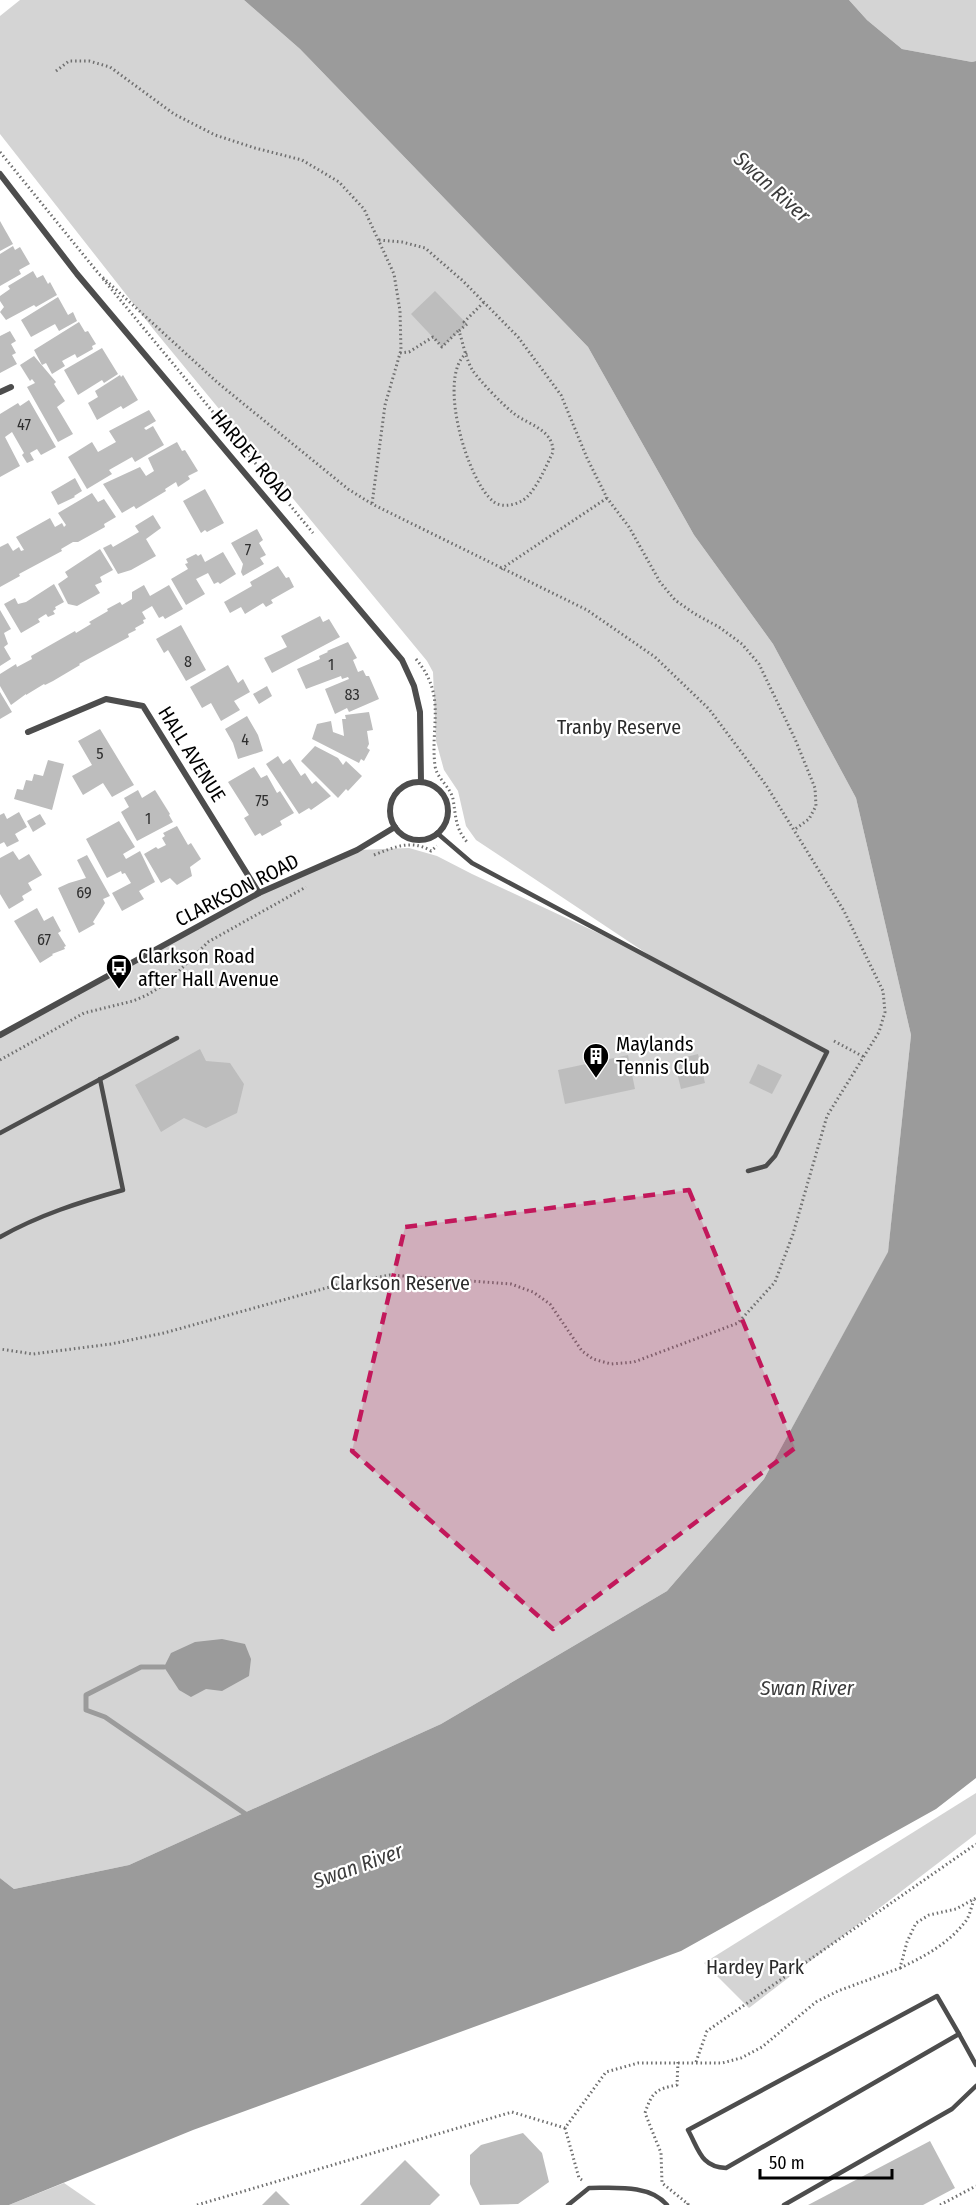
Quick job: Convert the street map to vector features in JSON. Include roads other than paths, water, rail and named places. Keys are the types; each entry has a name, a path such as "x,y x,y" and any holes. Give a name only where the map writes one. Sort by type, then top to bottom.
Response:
{"street":[{"name":"HARDEY ROAD","path":"0,174 77,274 402,660 414,687 420,712 421,782"},
{"path":"0,392 11,387"},
{"name":"HALL AVENUE","path":"27,732 106,699 143,706 259,894"},
{"path":"421,782 432,785 441,792 446,802 447,813 444,824 437,833 429,838 410,838 394,827 390,817 390,806 400,788 410,783 421,782"},
{"name":"CLARKSON ROAD","path":"0,1035 259,894 357,850 394,827"}],"lane":[{"path":"437,833 472,863 827,1052 775,1156 766,1166 748,1171"},
{"path":"0,1133 177,1038"},
{"path":"0,1237 30,1220 123,1190 100,1079"},
{"path":"959,2034 726,2168 714,2168 706,2163 688,2130 937,1996 959,2034 976,2065"},
{"path":"784,2205 952,2109 976,2086"},
{"path":"568,2205 589,2188 633,2188 663,2200 667,2205"}],"water":[{"name":"Swan River","path":"244,0 849,0 867,20 902,49 976,61 976,1778 936,1809 681,1951 193,2130 9,2205 0,2205 0,1878 14,1889 129,1865 441,1724 667,1591 764,1479 888,1252 911,1035 856,798 773,644 694,535 588,347 300,49"},
{"path":"222,1639 245,1644 251,1659 249,1676 222,1691 206,1689 191,1697 179,1690 164,1667 171,1653 195,1642"}],"waterway":[{"path":"164,1667 141,1667 86,1695 86,1710 105,1717 247,1815"}],"place":[{"name":"Clarkson Road after Hall Avenue","path":"119,990"},
{"name":"Maylands Tennis Club","path":"596,1079"}],"park label":[{"name":"Tranby Reserve","path":"619,727"},
{"name":"Clarkson Reserve","path":"400,1283"},
{"name":"Hardey Park","path":"755,1967"}]}
